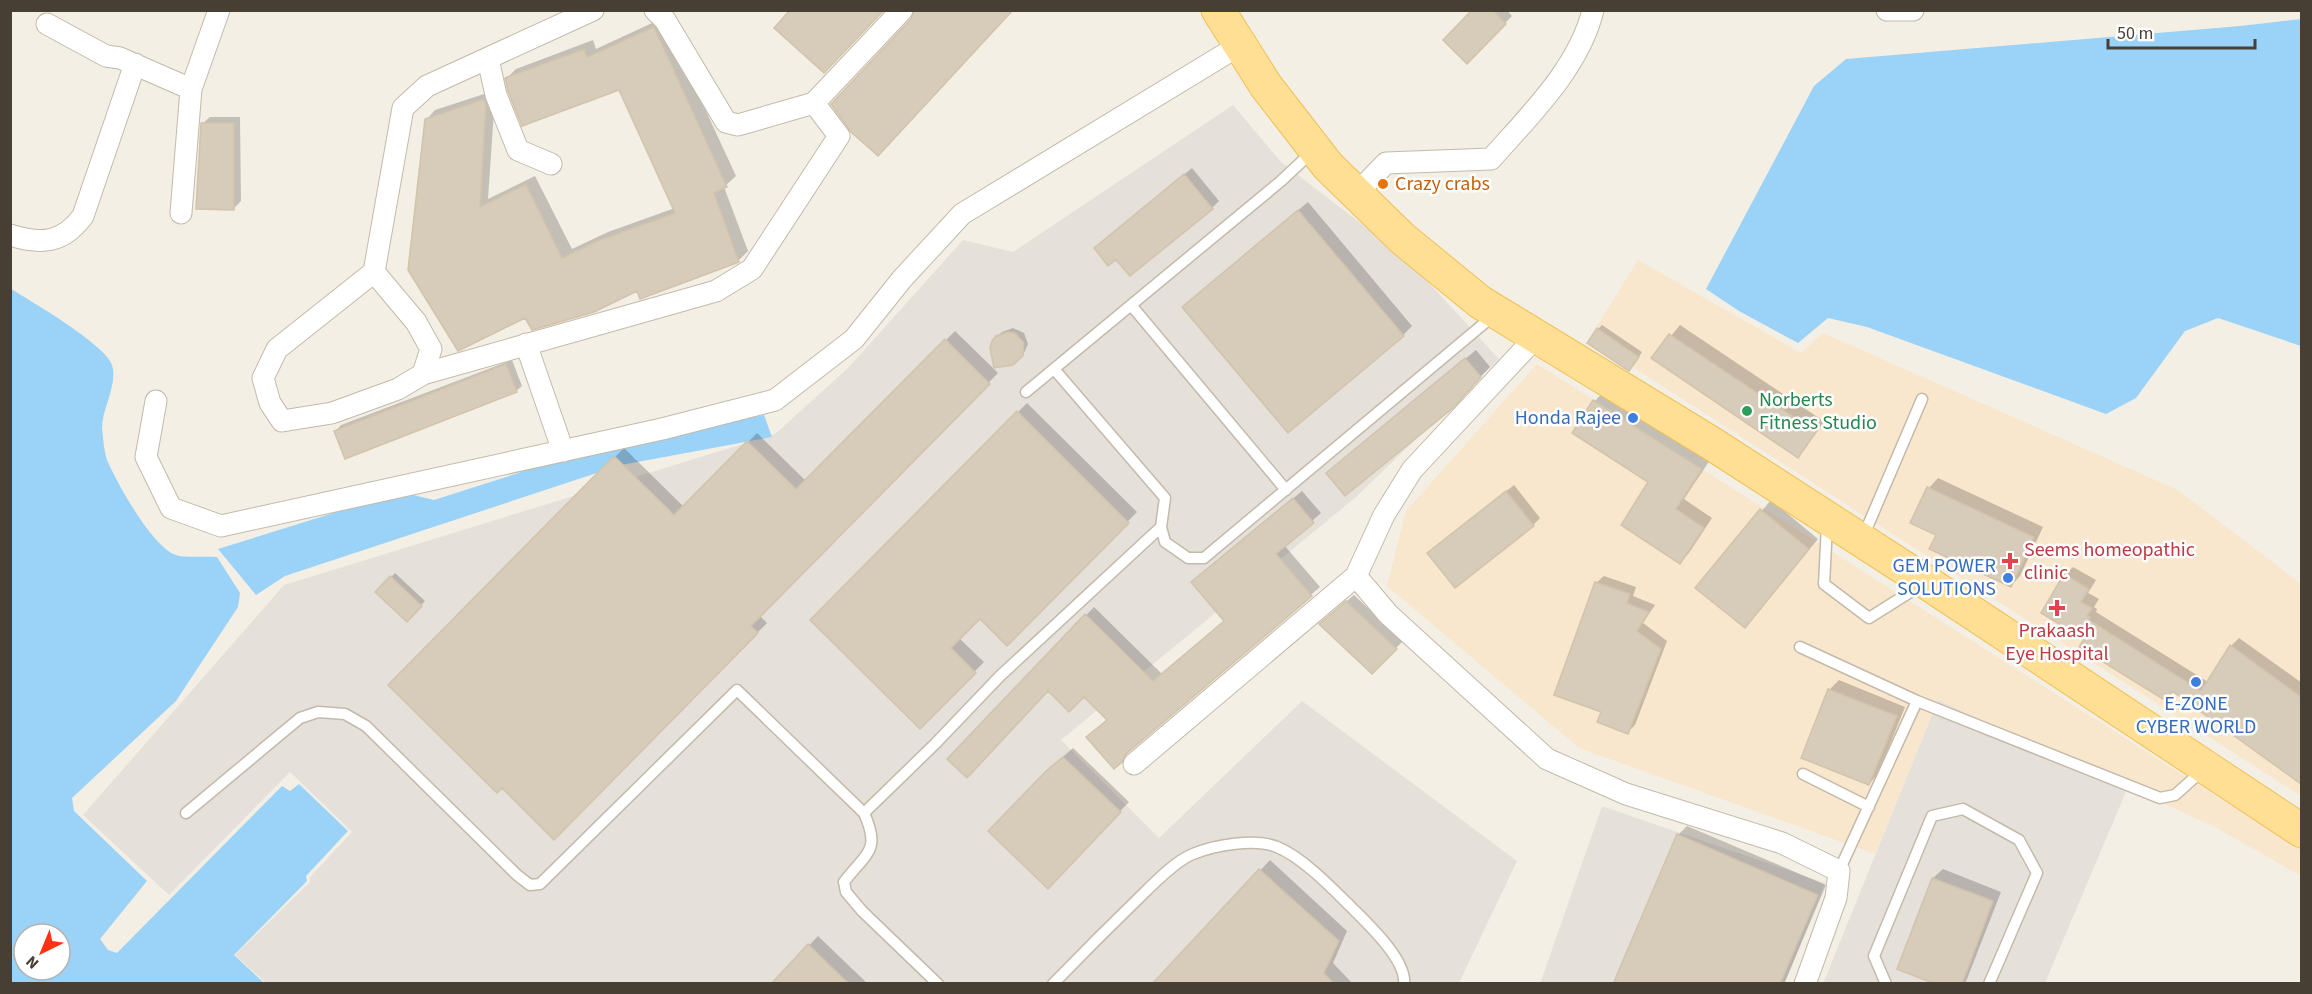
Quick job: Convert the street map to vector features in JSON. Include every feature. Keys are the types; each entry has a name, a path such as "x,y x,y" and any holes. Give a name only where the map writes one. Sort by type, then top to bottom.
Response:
{"main road":[{"path":"1218,10 1266,86 1328,166 1403,239 1480,302 1711,443 1926,582 2206,768 2300,826"}],"street":[{"path":"181,213 191,88 219,10"},
{"path":"593,10 427,87 403,108 374,272 277,349 263,378 270,403 282,421 332,413 398,389 423,374 716,291 752,269 839,136 814,103"},
{"path":"655,10 665,20 726,122 738,125 814,103 902,10"},
{"path":"1356,194 1386,163 1491,159 1552,90 1588,31 1593,10"},
{"path":"1887,10 1913,10"},
{"path":"47,24 106,56 120,58 191,88"},
{"path":"156,401 146,457 171,508 221,526 662,429 775,400 854,339 902,279 962,214 1240,45"},
{"path":"488,59 496,95 518,150 551,164"},
{"path":"10,235 27,240 55,240 73,230 83,216 135,64"},
{"path":"374,272 416,322 431,349 423,374"},
{"path":"1134,764 1356,576 1384,515 1412,470 1536,337"},
{"path":"526,344 563,450"},
{"path":"1356,576 1389,614 1547,759 1626,794 1782,843 1839,871 1836,898 1805,984"}],"lane":[{"path":"1026,392 1281,181 1315,149"},
{"path":"1131,304 1286,490"},
{"path":"1054,369 1165,498 1161,527 1166,542 1188,558 1204,558 1497,312"},
{"path":"1861,540 1922,399"},
{"path":"1827,519 1824,584 1869,618 1926,582"},
{"path":"864,813 1000,676 1161,527"},
{"path":"1800,647 1917,701 2160,798 2175,795 2206,768"},
{"path":"186,813 300,718 318,712 345,714 375,734 517,875 530,885 540,884 736,690 864,813 873,833 872,847 844,882 846,892 862,911 938,984"},
{"path":"1839,871 1917,701"},
{"path":"1803,774 1869,807"},
{"path":"1886,984 1874,956 1932,816 1963,809 2019,840 2037,873 1989,984"},
{"path":"1053,984 1160,878 1191,854 1252,841 1278,847 1312,870 1344,899 1371,927 1393,955 1405,976 1404,984"}],"shaded area":[{"path":"1233,105 1281,162 1406,258 1499,359 1356,497 1061,740 1159,838 1302,701 1517,861 1459,983 266,983 235,955 310,882 310,877 352,832 290,772 169,895 83,815 284,585 775,434 849,367 963,240 1013,252"},
{"path":"1638,260 1801,353 1823,333 2178,490 2301,584 2301,796 1589,339"},
{"path":"1537,364 2301,850 2301,876 2215,827 1938,700 1875,854 1579,748 1387,586 1406,511"},
{"path":"1938,700 2128,787 2045,983 1823,984"},
{"path":"1602,806 1825,883 1785,983 1540,984"}],"water":[{"path":"2301,19 2301,346 2218,318 2185,331 2136,398 2106,414 1867,327 1828,318 1798,343 1739,311 1706,289 1814,86 1846,59"},
{"path":"11,289 83,335 107,356 112,365 113,380 102,428 107,460 119,483 146,527 167,550 179,556 217,557 240,593 238,607 176,701 72,798 74,811 147,881 100,939 108,950 117,953 282,786 290,791 299,784 348,831 306,876 307,881 234,955 264,983 11,983"},
{"path":"764,415 772,437 621,465 285,576 256,595 218,549 401,492 434,500 634,436"}],"building":[{"path":"790,10 884,10 824,73 774,28"},
{"path":"914,10 1013,10 878,156 851,132 831,104 911,19"},
{"path":"1472,10 1493,10 1506,24 1467,64 1443,40"},
{"path":"654,27 727,187 714,193 739,262 640,299 637,291 594,312 532,330 525,318 458,351 408,270 425,119 484,99 486,105 480,207 526,184 562,258 597,241 675,213 619,90 522,126 505,78 584,49 587,57"},
{"path":"201,123 234,123 234,210 196,209"},
{"path":"1184,174 1213,209 1130,276 1116,260 1108,266 1094,248"},
{"path":"1298,210 1404,336 1288,433 1182,307"},
{"path":"1597,328 1639,357 1629,371 1587,343"},
{"path":"1008,332 1015,333 1024,343 1023,356 1013,365 994,368 990,348 992,341 996,336"},
{"path":"1669,334 1816,432 1798,458 1651,358"},
{"path":"945,339 990,384 751,626 758,633 554,840 502,788 497,793 388,685 614,456 674,515 747,441 796,489"},
{"path":"1465,358 1481,377 1453,408 1345,496 1326,473"},
{"path":"506,364 517,392 345,459 334,431"},
{"path":"1593,400 1702,469 1676,509 1704,528 1680,564 1621,525 1648,482 1572,433"},
{"path":"1017,411 1129,523 1007,646 980,619 951,648 976,673 920,729 810,620"},
{"path":"1927,487 2034,537 2011,587 1929,549 1936,535 1910,523"},
{"path":"1506,491 1534,526 1455,588 1427,553"},
{"path":"1293,498 1314,523 1276,554 1312,596 1126,754 1122,762 1114,769 1086,737 1107,720 1084,697 1069,712 1048,691 967,778 947,759 1085,614 1153,681 1224,621 1191,582"},
{"path":"1760,509 1809,549 1745,628 1695,588"},
{"path":"2064,574 2089,589 2081,602 2092,608 2087,616 2090,617 2089,620 2201,691 2230,645 2301,697 2301,784 2172,691 2166,701 2079,647 2084,639 2041,613"},
{"path":"390,576 422,606 407,622 375,592"},
{"path":"1595,582 1630,594 1627,603 1649,612 1637,631 1661,649 1628,734 1597,722 1601,712 1554,695"},
{"path":"1346,601 1397,649 1372,674 1319,624"},
{"path":"1828,689 1897,716 1869,785 1801,758"},
{"path":"1063,757 1121,812 1048,889 988,831 1046,771"},
{"path":"1677,834 1818,895 1780,984 1613,984"},
{"path":"1259,869 1339,941 1324,973 1334,984 1152,984"},
{"path":"1932,878 1993,901 1962,984 1935,984 1897,969"},
{"path":"808,944 849,984 771,984"}],"place":[{"name":"Crazy crabs","path":"1383,184"},
{"name":"Norberts Fitness Studio","path":"1747,411"},
{"name":"Honda Rajee","path":"1633,418"},
{"name":"Seems homeopathic clinic","path":"2010,561"},
{"name":"GEM POWER SOLUTIONS","path":"2008,578"},
{"name":"Prakaash Eye Hospital","path":"2057,608"},
{"name":"E-ZONE CYBER WORLD","path":"2196,682"}]}
